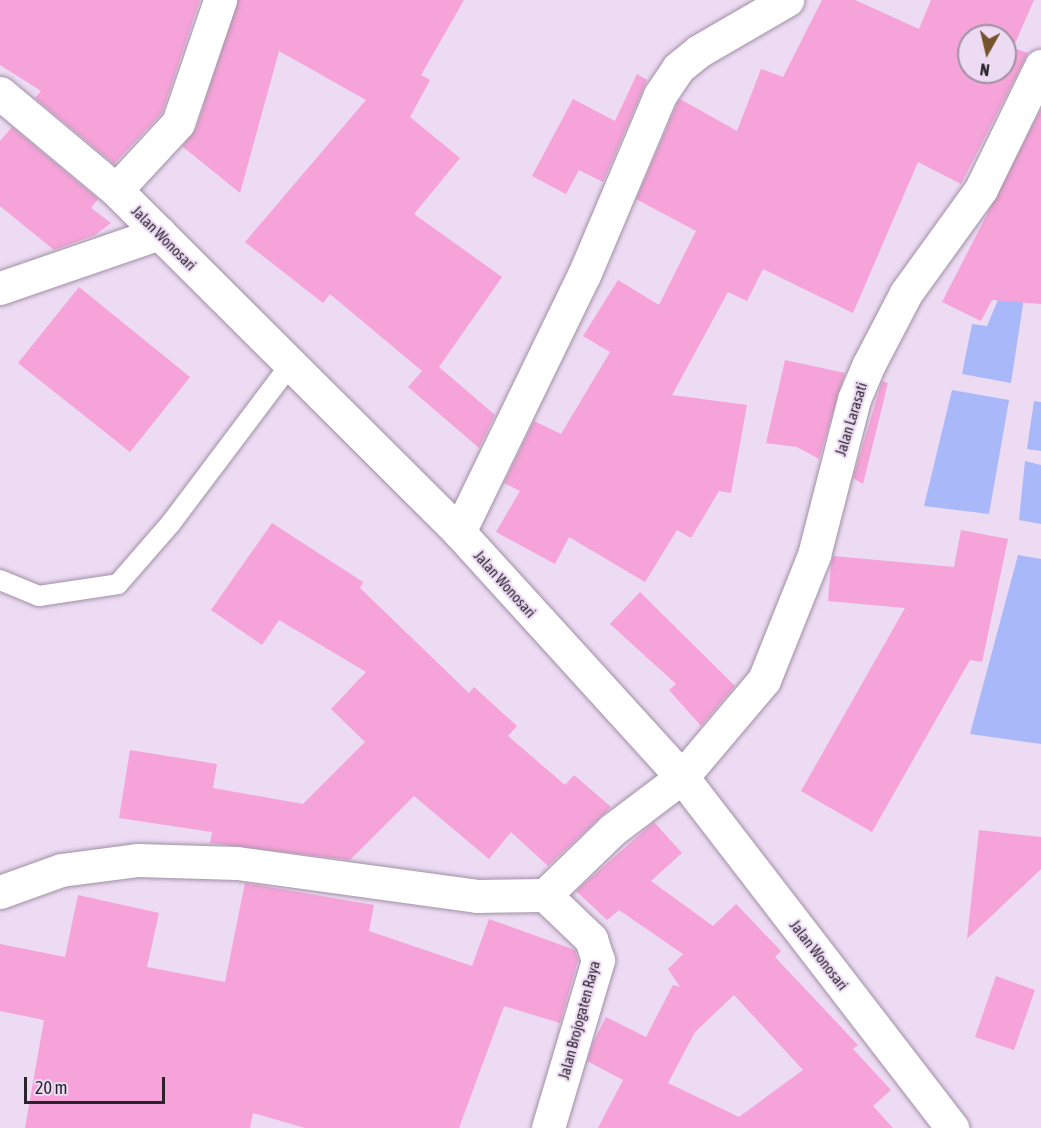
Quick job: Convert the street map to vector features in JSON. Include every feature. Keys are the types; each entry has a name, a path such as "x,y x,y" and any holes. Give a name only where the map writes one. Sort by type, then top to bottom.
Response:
{"main road":[{"path":"117,190 178,123 220,0"},
{"path":"459,532 584,275 660,95 678,68 699,51 787,0"},
{"name":"Jalan Larasati","path":"545,895 612,830 682,777 764,680 814,555 854,399 869,364 906,293 981,189 1041,66"},
{"name":"Jalan Wonosari","path":"0,93 117,190 459,532 682,777 952,1128"},
{"path":"0,288 160,233"},
{"path":"0,892 61,870 138,860 237,863 477,896 545,895"},
{"name":"Jalan Brojogaten Raya","path":"545,895 591,939 598,960 548,1128"}],"lane":[{"path":"0,580 39,596 118,584 171,523 291,364"}],"water":[{"path":"1025,291 1011,383 962,374 972,324 987,326 999,297"},
{"path":"952,390 1009,400 989,514 924,506"},
{"path":"1034,401 1041,402 1041,451 1027,449"},
{"path":"1025,461 1041,465 1041,524 1019,520"},
{"path":"1018,555 1041,559 1041,744 970,734"}],"building":[{"path":"0,0 200,0 162,113 114,164 35,98 41,91 0,65"},
{"path":"238,0 464,0 421,75 430,80 410,117 460,158 414,214 502,277 439,367 495,415 479,448 408,387 422,371 330,294 323,303 245,242 366,100 279,51 240,193 182,146 196,129"},
{"path":"822,0 855,0 919,29 931,0 1034,0 1017,39 1017,24 957,24 957,84 1012,84 961,184 918,162 853,313 763,269 747,301 728,292 672,395 747,405 731,493 719,491 691,538 677,530 645,582 569,537 555,564 496,532 520,491 504,483 534,421 561,434 610,352 583,336 618,280 659,305 696,231 636,199 680,99 737,131 761,69 783,77"},
{"path":"1017,49 1028,53 1017,75"},
{"path":"637,74 647,80 603,182 579,170 566,194 532,176 573,99 615,121"},
{"path":"1041,109 1041,304 992,300 981,321 942,302"},
{"path":"12,127 98,199 91,208 111,223 95,235 54,250 0,206 0,141"},
{"path":"79,287 190,377 130,452 18,363"},
{"path":"785,360 845,373 819,459 797,447 766,443"},
{"path":"882,381 888,383 863,484 853,478"},
{"path":"272,523 363,582 360,588 469,693 474,687 517,726 508,736 565,785 574,775 611,807 548,866 511,832 489,859 414,796 350,860 210,843 212,832 119,818 130,750 217,764 213,788 303,804 365,742 331,709 366,672 279,620 262,645 211,610"},
{"path":"961,530 1008,539 982,662 970,660 872,832 801,791 905,608 828,601 833,556 954,567"},
{"path":"640,592 735,686 701,726 669,690 676,684 610,624"},
{"path":"654,822 682,853 651,881 713,926 736,904 781,951 775,957 858,1045 853,1049 891,1090 873,1106 893,1128 598,1128 623,1080 587,1061 593,1043 606,1017 646,1037 673,985 680,987 668,969 683,954 619,910 607,920 576,891","holes":["734,995 803,1070 739,1117 668,1083 695,1032"]},
{"path":"979,830 1041,837 1041,869 967,939"},
{"path":"245,883 374,905 369,931 472,966 489,919 575,950 578,960 560,1023 504,1006 459,1128 305,1128 253,1113 250,1128 25,1128 44,1020 0,1011 0,944 65,957 78,895 159,913 147,967 225,982"},
{"path":"996,976 1035,990 1014,1050 975,1037"}]}
